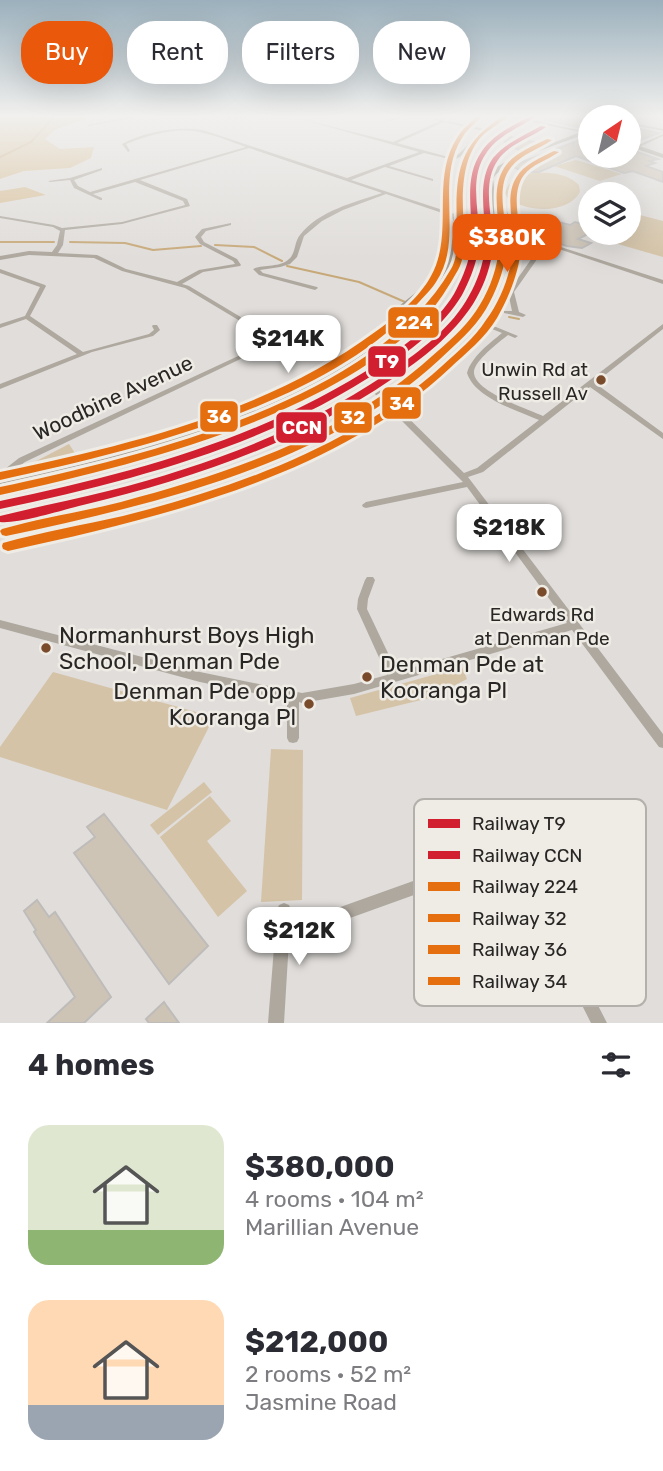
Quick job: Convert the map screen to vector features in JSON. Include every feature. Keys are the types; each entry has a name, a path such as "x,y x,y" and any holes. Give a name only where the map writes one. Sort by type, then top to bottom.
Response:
{"street":[{"path":"91,193 195,163"},
{"path":"293,163 455,216 463,225 491,226 663,282"},
{"path":"346,180 394,163"},
{"path":"491,226 490,179 494,171 508,163"},
{"path":"386,166 431,180"},
{"path":"50,181 71,179 101,169"},
{"path":"71,179 76,187 100,199"},
{"path":"0,217 62,229 126,223 188,206 188,202 135,180"},
{"path":"315,288 261,274 256,269 289,262 295,257 301,236 318,222 333,212 385,193"},
{"path":"0,258 15,254 95,256 124,270 178,284 201,271 238,265 235,260 202,243 198,237 204,230 229,224"},
{"path":"0,478 97,458 216,423 302,386 335,368 361,352 401,309 444,273 463,225"},
{"path":"54,254 64,233 62,229"},
{"path":"506,312 519,314 511,292 545,244"},
{"path":"0,271 43,286 27,317 0,326"},
{"name":"Woodbine Avenue","path":"0,478 22,460 258,346 262,336 259,331 178,284"},
{"path":"27,317 82,354"},
{"path":"0,387 82,354 155,333 155,326"},
{"path":"366,505 466,480 663,326"},
{"path":"494,328 511,334 495,342 471,367 473,383 493,397 544,419"},
{"path":"590,383 663,437"},
{"path":"374,389 466,480 663,743"},
{"path":"370,580 362,609 394,677"},
{"path":"0,624 187,674 293,698 328,695 574,625"},
{"path":"293,698 293,738"},
{"path":"283,935 414,888"},
{"path":"276,1023 284,910"},
{"path":"590,1006 599,1023"}],"shaded area":[{"path":"0,163 81,163 70,168 24,171 0,179"},
{"path":"578,163 578,168 602,168 622,174 600,181 554,166"},
{"path":"533,173 564,176 578,184 578,194 566,205 557,208 525,207 508,199 505,193 512,181"},
{"path":"25,187 46,195 0,203 0,191"},
{"path":"641,215 663,221 663,257 621,245 641,245"},
{"path":"69,444 78,458 21,469"},
{"path":"462,667 467,679 437,696 356,716 350,698"},
{"path":"53,672 214,717 167,810 0,757 0,747"},
{"path":"271,749 303,750 302,900 261,902"},
{"path":"204,782 212,792 158,835 150,825"},
{"path":"210,796 231,821 207,841 247,891 218,917 160,837"}],"building":[{"path":"520,163 560,163 539,172 523,172 512,166"},
{"path":"641,163 654,163 646,166 663,172 663,182 633,171 624,173 610,168 641,168"},
{"path":"508,214 531,220 539,217 570,225 575,222 578,223 578,245 587,245 582,248 567,246 511,228"},
{"path":"104,814 208,946 169,984 74,853 95,837 87,827"},
{"path":"37,900 49,917 55,912 111,997 84,1023 47,1023 75,997 34,932 36,930 24,911"},
{"path":"164,1002 179,1023 149,1023 146,1019"}],"waterway":[{"path":"0,242 54,242"},
{"path":"70,242 125,243 153,250 201,246"},
{"path":"215,245 254,247 282,261"},
{"path":"287,266 359,282 405,302"},
{"path":"509,317 519,319"}],"rail line":[{"name":"36","path":"0,476 110,451 172,433 235,411 296,385 351,355 398,320 433,281 445,247 445,191 448,163"},
{"name":"224","path":"0,491 117,463 185,443 253,418 318,389 376,354 423,314 455,269 460,248 460,192 465,163"},
{"name":"T9","path":"0,505 104,482 208,451 307,410 354,384 398,354 446,311 466,276 475,244 473,184 478,163"},
{"name":"CCN","path":"3,519 161,481 264,445 360,396 405,366 456,321 480,282 489,243 487,179 493,163"},
{"name":"32","path":"6,532 121,506 246,467 306,442 362,413 412,379 473,321 490,293 501,260 503,243 500,186 506,170 512,163"},
{"name":"34","path":"8,546 126,519 253,479 314,453 371,423 422,389 476,338 493,317 508,284 516,257 515,185 521,174 535,163"}],"place":[{"name":"Unwin Rd at Russell Av","path":"601,380"},
{"name":"Edwards Rd at Denman Pde","path":"542,592"},
{"name":"Normanhurst Boys High School, Denman Pde","path":"46,648"},
{"name":"Denman Pde at Kooranga Pl","path":"367,677"},
{"name":"Denman Pde opp Kooranga Pl","path":"309,704"}]}
